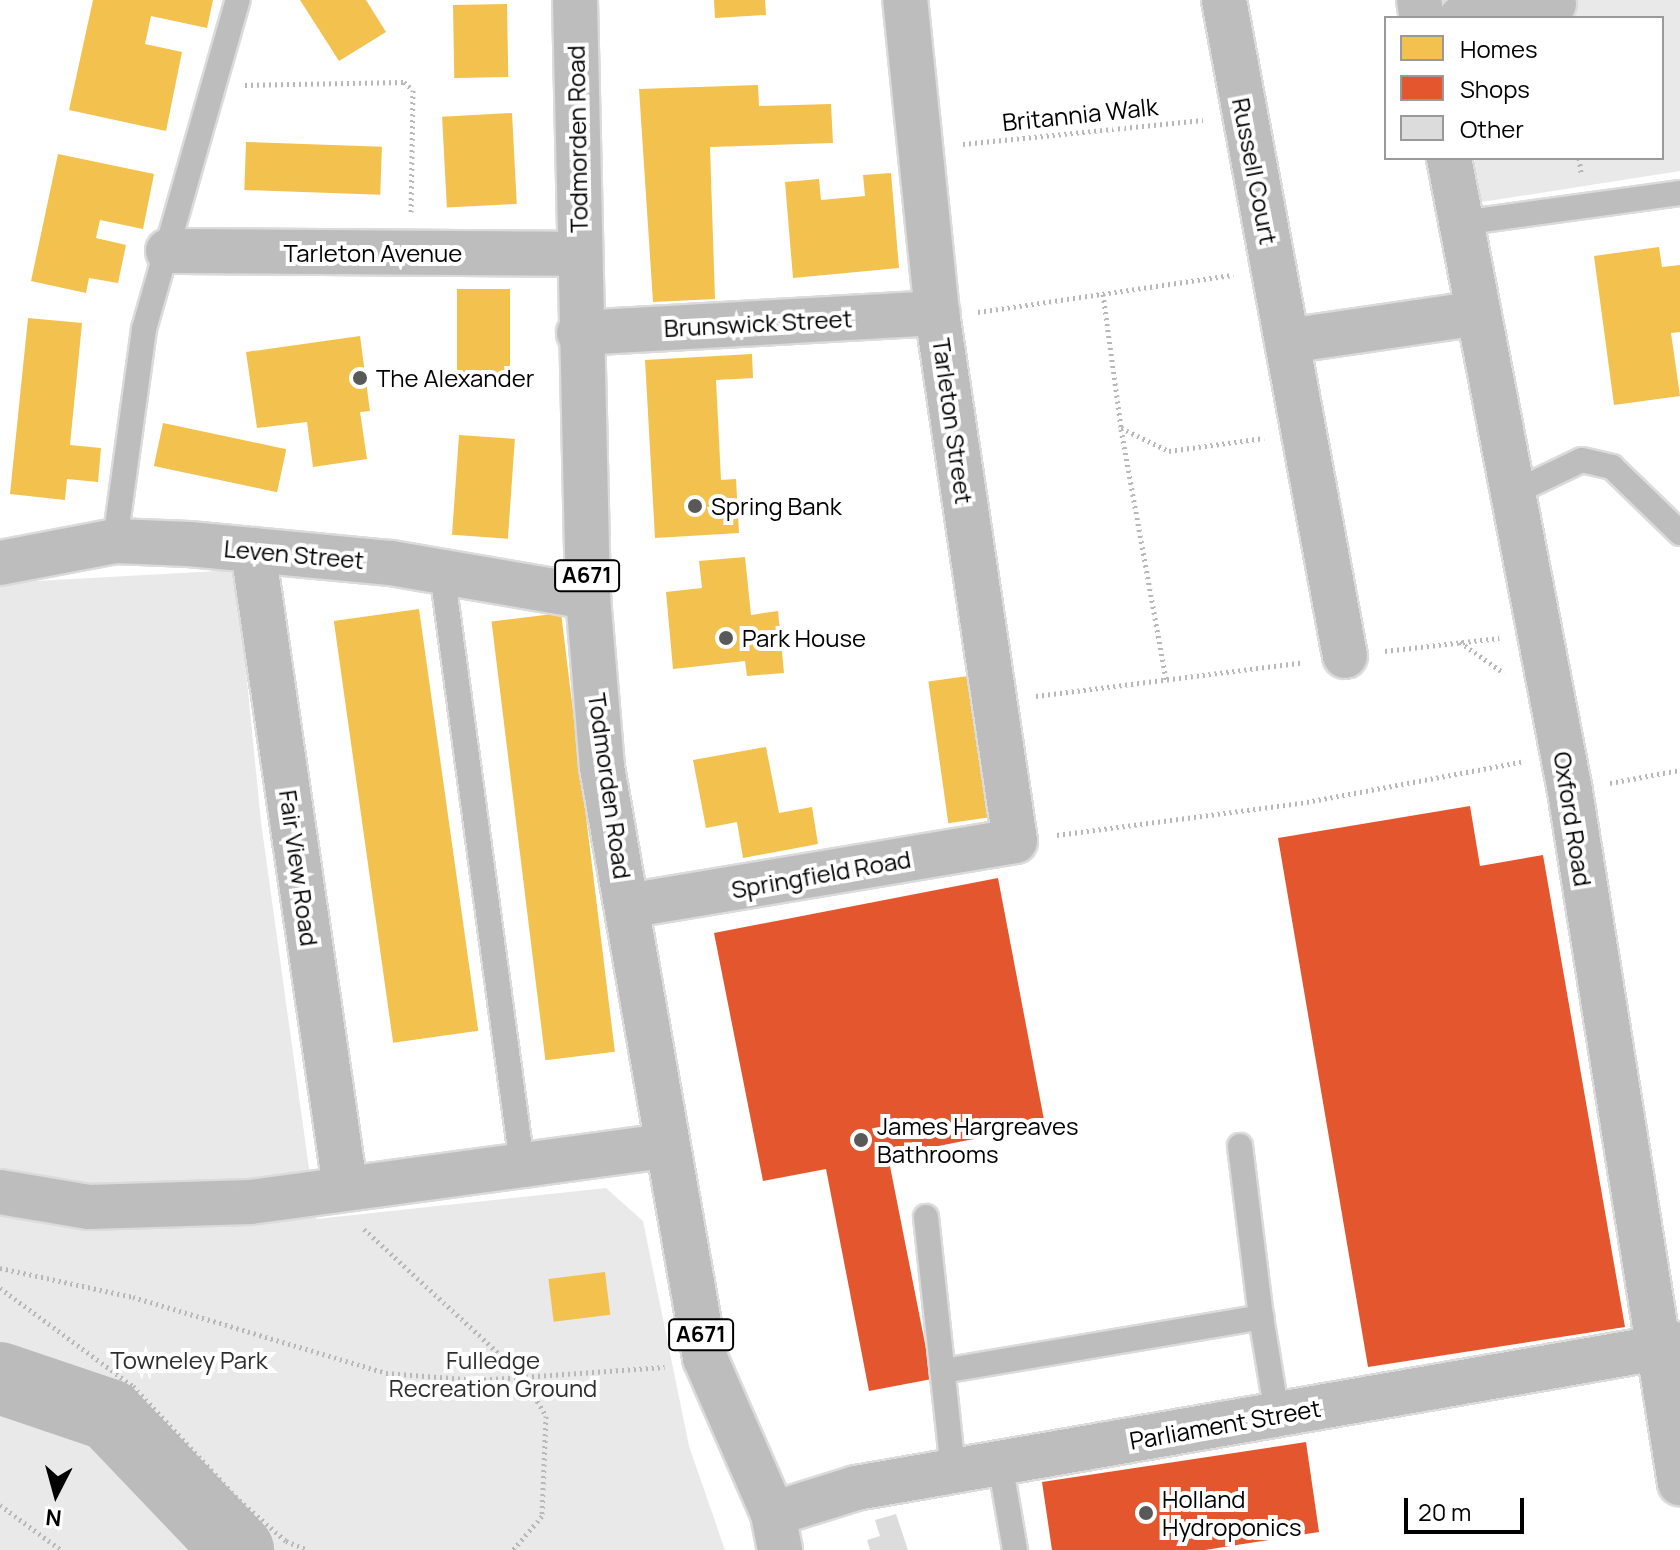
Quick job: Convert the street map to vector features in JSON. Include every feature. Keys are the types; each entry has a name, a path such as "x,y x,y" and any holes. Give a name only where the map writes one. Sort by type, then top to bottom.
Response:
{"main road":[{"name":"Todmorden Road","path":"575,0 579,333 588,597 602,767 664,1146 705,1358 776,1532"},
{"name":"Tarleton Street","path":"905,0 937,315 1015,841"},
{"name":"Russell Court","path":"1224,0 1345,656"},
{"path":"1474,16 1554,4"},
{"name":"Oxford Road","path":"1449,160 1570,791 1668,1346 1680,1483"},
{"name":"Tarleton Avenue","path":"168,251 578,254"},
{"path":"1287,341 1478,313"},
{"name":"Brunswick Street","path":"579,333 937,315"},
{"name":"Leven Street","path":"0,563 115,541 253,550 442,572 588,597"},
{"name":"Fair View Road","path":"253,550 345,1186"},
{"name":"Springfield Road","path":"627,906 1015,841"},
{"path":"0,1192 89,1207 250,1202 345,1186 664,1146"},
{"name":"Parliament Street","path":"776,1532 953,1471 1668,1346"}],"lane":[{"path":"115,541 144,329 238,0"},
{"path":"1461,223 1680,193"},
{"path":"1513,493 1582,460 1612,467 1680,533"},
{"path":"442,572 522,1164"},
{"path":"1240,1146 1261,1317 1277,1414"},
{"path":"926,1217 953,1471"},
{"path":"943,1371 1261,1317"},
{"path":"1000,1463 1015,1550"}],"path":[{"path":"215,85 404,82 413,90 410,253"},
{"name":"Britannia Walk","path":"920,149 1244,115"},
{"path":"937,315 1274,269"},
{"path":"1103,294 1121,428 1166,680"},
{"path":"1121,428 1169,451 1304,433"},
{"path":"994,701 1539,633"},
{"path":"1015,841 1301,803 1539,759"},
{"path":"1570,791 1680,770"},
{"path":"345,1186 350,1215 522,1375 546,1416 549,1461 542,1516 513,1550"},
{"path":"0,1268 133,1297 386,1373 522,1375 705,1358"},
{"path":"0,1288 133,1386 239,1500 286,1541 308,1550"},
{"path":"0,1505 61,1550"}],"green space":[{"path":"1446,0 1680,0 1680,171 1482,202 1474,160 1664,160 1664,16 1449,16"},
{"name":"Towneley Park","path":"236,570 261,822 316,1219 606,1188 643,1221 689,1446 725,1550 0,1550 0,583"}],"building: Homes":[{"path":"93,0 213,0 207,28 151,16 145,44 182,52 166,131 69,110"},
{"path":"300,0 366,0 386,32 339,61"},
{"path":"714,0 765,0 766,15 715,18"},
{"path":"507,4 508,77 454,78 453,5"},
{"path":"758,85 759,106 831,104 833,143 710,147 715,299 653,302 639,89"},
{"path":"512,113 517,204 447,208 442,117"},
{"path":"246,142 382,147 380,195 244,190"},
{"path":"58,154 154,174 143,229 100,220 96,238 126,245 118,283 89,278 86,293 31,281"},
{"path":"891,173 899,268 793,278 785,182 819,179 821,200 865,196 863,175"},
{"path":"1659,247 1662,267 1680,265 1680,332 1671,333 1680,396 1614,405 1594,256"},
{"path":"457,289 510,289 510,385 457,385"},
{"path":"28,318 82,323 70,445 101,448 98,482 67,479 65,500 10,494"},
{"path":"360,336 370,411 360,412 367,459 313,467 307,422 257,428 246,352"},
{"path":"752,354 753,378 716,380 721,480 736,479 739,533 655,538 645,360"},
{"path":"163,423 286,449 277,492 154,466"},
{"path":"459,435 515,439 508,539 452,535"},
{"name":"Park House","path":"745,557 751,615 778,611 784,673 747,676 745,661 673,669 666,592 702,588 699,561"},
{"path":"419,609 478,1031 393,1043 334,621"},
{"path":"561,613 615,1052 545,1060 492,622"},
{"path":"968,676 988,818 948,823 928,682"},
{"path":"766,747 779,813 812,807 818,844 743,858 737,822 706,828 693,760"},
{"path":"605,1272 610,1315 554,1322 548,1279"}],"building: Shops":[{"path":"1470,806 1480,866 1543,855 1625,1327 1368,1367 1278,838"},
{"name":"James Hargreaves Bathrooms","path":"998,878 1045,1125 888,1156 932,1379 869,1391 826,1169 763,1181 714,933"},
{"name":"Holland Hydroponics","path":"1306,1442 1319,1532 1205,1550 1052,1550 1042,1482"}],"building: Other":[{"path":"896,1514 908,1550 870,1550 867,1540 880,1536 875,1520"}],"waterway":[{"path":"0,1378 109,1415 238,1550"}],"place":[{"name":"The Alexander","path":"360,378"},
{"name":"Spring Bank","path":"695,506"},
{"name":"Park House","path":"726,638"},
{"name":"James Hargreaves Bathrooms","path":"861,1140"},
{"name":"Holland Hydroponics","path":"1146,1513"}],"park label":[{"name":"Fulledge Recreation Ground","path":"493,1374"}]}
